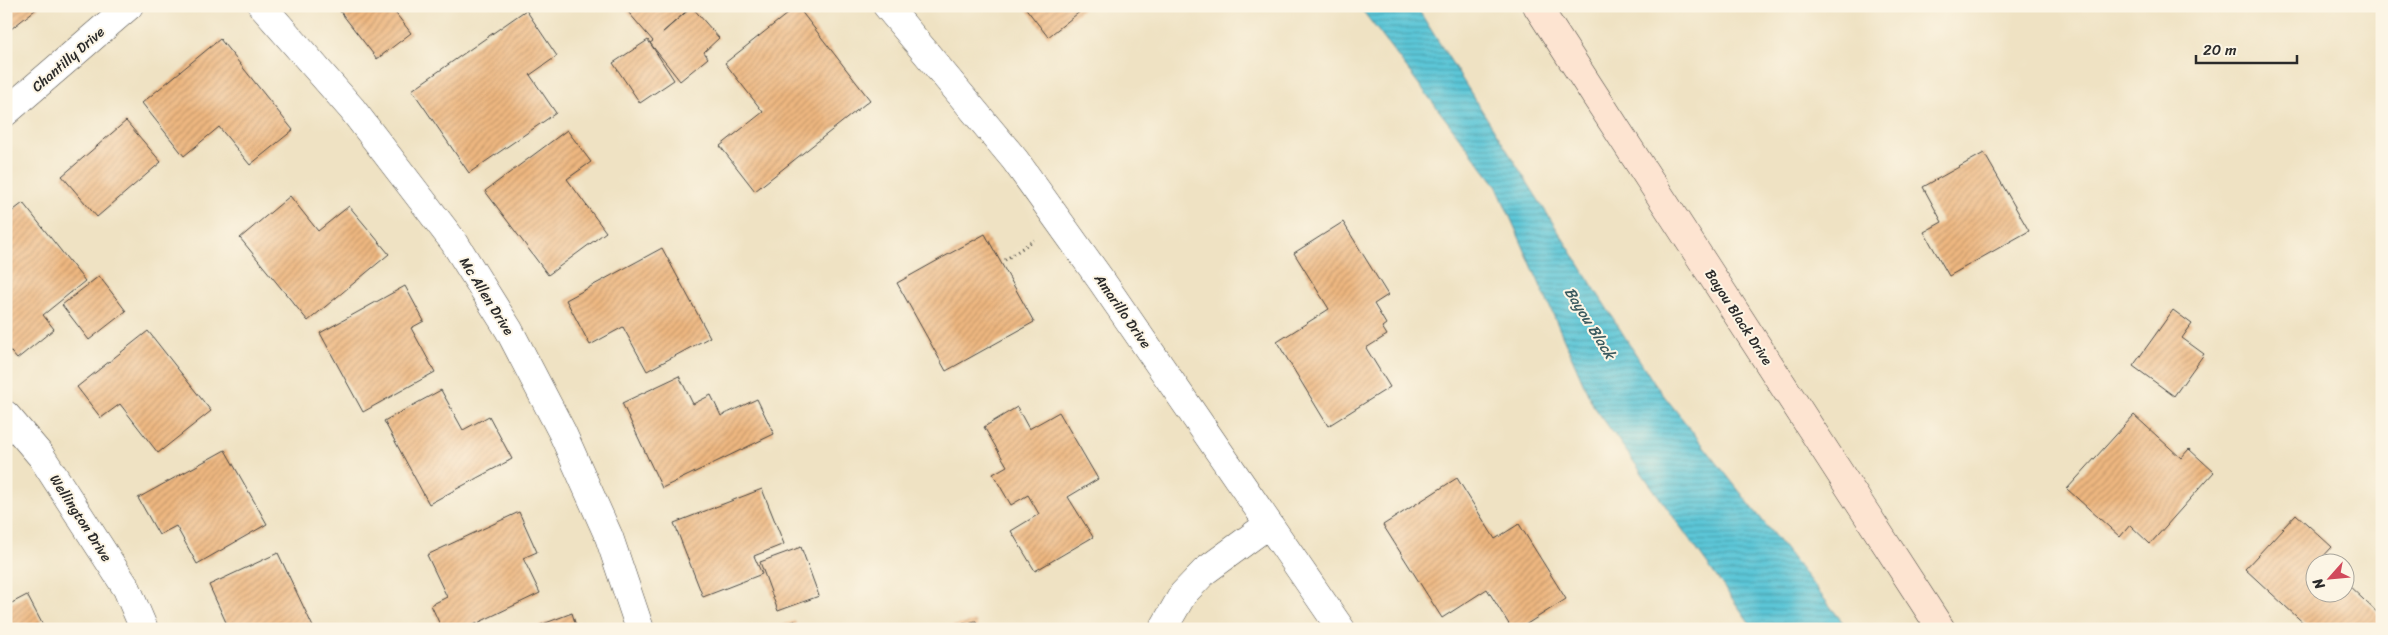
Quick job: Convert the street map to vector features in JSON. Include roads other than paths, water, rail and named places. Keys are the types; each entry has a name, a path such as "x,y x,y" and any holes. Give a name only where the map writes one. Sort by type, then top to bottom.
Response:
{"main road":[{"name":"Bayou Black Drive","path":"1537,6 1942,629"}],"street":[{"name":"Chantilly Drive","path":"6,112 129,6"},
{"name":"Mc Allen Drive","path":"262,6 352,109 442,227 510,330 562,432 609,537 640,629"},
{"name":"Amarillo Drive","path":"887,6 1015,160 1101,280 1341,629"},
{"name":"Wellington Drive","path":"6,415 41,456 128,589 144,629"},
{"path":"1163,629 1183,594 1205,571 1269,524"}],"water":[{"name":"Bayou Black","path":"1359,6 1416,6 1654,383 1848,629 1754,629 1593,405 1496,185"}]}
